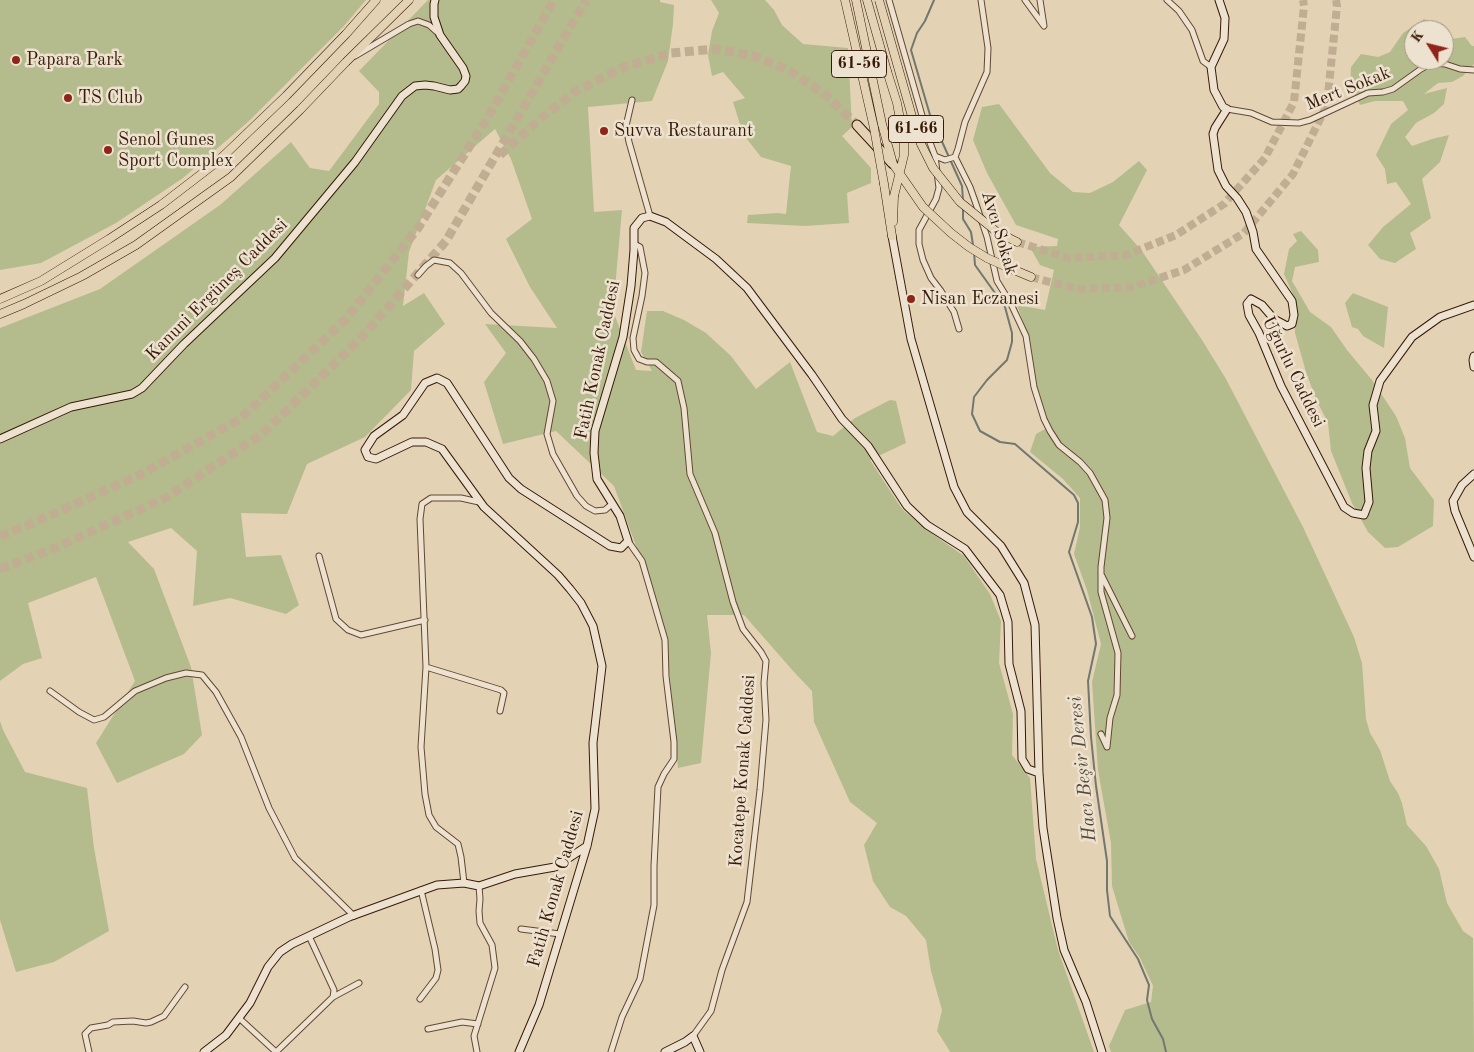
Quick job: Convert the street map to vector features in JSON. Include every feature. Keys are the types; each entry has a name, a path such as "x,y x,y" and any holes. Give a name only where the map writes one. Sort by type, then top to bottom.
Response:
{"highway":[{"path":"857,125 893,164"}],"main road":[{"path":"1,298 41,281 161,205 217,162 286,96 376,0"},
{"path":"0,314 82,276 136,245 231,177 409,0"},
{"path":"435,0 434,17 440,35"},
{"name":"61-56","path":"846,0 874,128 911,339 954,487 967,512 1001,546 1024,583 1035,625 1039,773"},
{"name":"61-66","path":"856,0 882,124 893,164 923,207 951,233 981,254 1031,277"},
{"name":"61-56","path":"867,0 897,103 904,140 901,170 894,196 892,236"},
{"path":"1219,0 1225,18 1224,39 1211,67 1214,90 1223,107 1227,109"},
{"name":"61-66","path":"882,1 916,128 921,144 933,168 960,202 997,232 1017,242"},
{"name":"Kanuni Ergüneş Caddesi","path":"0,439 71,407 132,394 142,388 184,344 276,258 355,162 402,96 415,86 434,86 450,90 458,89 461,86 466,76 463,68 440,35"},
{"name":"Uğurlu Caddesi","path":"1227,109 1213,134 1218,170 1226,186 1246,212 1253,232 1256,249 1292,300 1294,315 1292,324 1287,326 1274,319 1262,305 1251,299 1247,304 1249,315 1259,333 1281,386 1344,507 1353,513 1364,516 1369,502 1366,468 1368,452 1376,431 1373,405 1380,381 1412,337 1440,317 1474,305"},
{"path":"650,216 666,222 716,259 747,288 812,375 842,419 868,446 907,506 927,525 965,549 1000,594 1008,622 1009,664 1021,711 1022,759 1028,770 1039,773 1043,828 1064,950 1086,1002 1102,1052"},
{"name":"Fatih Konak Caddesi","path":"520,1052 539,1005 587,846 595,808 593,743 602,666 593,626 581,603 570,588 479,502 442,450 426,442 412,442 376,458 368,457 365,450 374,436 403,415 425,383 437,378 447,384 509,478 521,489 610,546 621,548 628,541 620,516 597,479 594,453 595,431 623,337 631,286 634,228 642,218 650,216"},
{"path":"1474,356 1474,367"},
{"path":"1474,474 1462,485 1453,501 1474,557"},
{"path":"204,1052 226,1035 250,1003 268,967 280,952 292,944 354,916 437,884 464,883 479,886 515,874 555,866 587,846"},
{"path":"693,1036 700,1052"},
{"name":"Kocatepe Konak Caddesi","path":"665,1052 693,1036"}],"street":[{"path":"935,156 945,160 955,157 965,122 987,72 988,48 981,0"},
{"path":"1025,0 1044,26 1040,0"},
{"path":"1167,0 1179,11 1192,30 1202,62 1211,67"},
{"path":"882,1 935,156 939,188 936,199 919,230 919,244 923,260 931,278 954,312 959,329"},
{"path":"346,62 409,24 418,22 429,25 440,35"},
{"name":"Mert Sokak","path":"1227,109 1251,114 1272,122 1299,123 1310,120 1368,93 1393,89 1432,63 1474,70"},
{"path":"632,100 626,126 628,142 650,216"},
{"name":"Avcı Sokak","path":"955,157 976,204 987,237 998,281 1026,336 1034,387 1044,419 1059,445 1090,473 1104,500 1107,518 1101,592 1118,653 1117,695 1110,718 1108,747 1101,734"},
{"name":"Kocatepe Konak Caddesi","path":"634,244 640,247 644,273 642,296 634,338 634,350 639,359 647,362 656,362 678,381 684,408 690,474 715,533 733,602 743,629 762,652 766,661 764,683 765,729 747,902 722,970 710,1011 693,1036"},
{"path":"418,275 434,260 450,263 461,273 491,313 520,341 534,359 547,381 552,401 547,434 553,454 577,496 586,506 596,511 605,510 612,504"},
{"path":"464,883 458,844 436,827 430,815 425,794 421,747 426,667 420,519 422,504 431,498 461,498 479,502"},
{"path":"611,1052 622,1017 640,979 654,905 658,787 674,759 674,742 666,676 665,640 642,562 628,541"},
{"path":"318,556 336,619 348,630 360,635 425,620"},
{"path":"1101,574 1132,636"},
{"path":"426,667 501,690 504,693 500,711"},
{"path":"50,691 94,720 104,717 135,690 166,678 186,673 202,675 216,692 241,737 269,808 295,858 354,916"},
{"path":"477,1052 474,1036 495,968 492,945 480,922 479,886"},
{"path":"420,999 436,978 438,970 421,890"},
{"path":"521,929 560,934"},
{"path":"309,936 334,990 333,997"},
{"path":"239,1018 276,1052 333,997 359,983"},
{"path":"89,1052 86,1034 91,1028 108,1025 112,1022 151,1022 164,1016 184,988"},
{"path":"428,1029 462,1022 478,1024"}],"green space":[{"name":"Senol Gunes Sport Complex","path":"0,0 366,0 343,27 249,121 183,178 116,223 41,263 0,270"},
{"path":"428,0 660,0 660,2 674,5 668,61 652,101 588,107 594,212 622,210 613,311 636,370 652,371 641,352 647,311 663,311 684,320 706,333 731,356 756,389 790,362 817,432 833,436 855,418 890,400 896,401 906,443 870,460 902,509 928,531 964,556 990,594 1001,621 999,663 1013,714 1012,755 1030,778 1036,859 1058,950 1094,1052 950,1052 937,1031 942,1010 931,971 926,940 906,916 890,907 873,881 864,845 877,823 850,802 814,722 812,691 744,615 707,615 711,653 701,763 678,768 665,640 642,562 614,486 556,431 503,444 484,382 506,353 485,324 557,328 530,287 506,239 532,219 511,159 495,129 436,180 409,252 403,306 424,293 445,324 414,351 411,390 365,437 307,464 287,514 241,513 246,557 281,555 299,605 286,614 230,598 193,606 197,551 171,528 128,542 154,569 191,667 202,735 184,754 117,783 96,743 135,681 96,577 28,603 42,658 23,664 0,681 0,328 100,289 220,205 291,142 310,168 329,171 379,104 379,92 359,71"},
{"path":"711,0 765,0 774,10 782,25 803,44 848,48 852,127 842,136 871,168 871,183 847,193 849,223 805,226 747,223 748,215 786,214 791,166 761,157 743,134 733,102 745,98 723,72 712,76 708,55 712,31 719,13"},
{"path":"1403,33 1404,70 1454,70 1454,39 1465,37 1474,46 1474,64 1463,76 1452,82 1438,83 1424,94 1447,88 1444,104 1434,113 1416,123 1405,137 1412,146 1449,135 1440,162 1422,179 1431,218 1410,233 1416,249 1395,263 1380,259 1368,245 1383,227 1411,204 1396,182 1387,184 1385,169 1376,155 1391,124 1408,110 1403,101 1375,101 1360,105 1350,85 1351,67 1361,54 1378,57 1390,52"},
{"path":"999,104 1050,173 1073,192 1090,193 1113,182 1139,161 1147,170 1119,225 1142,251 1226,379 1303,527 1354,637 1362,663 1366,719 1370,733 1380,750 1390,781 1398,793 1407,825 1426,846 1439,869 1447,903 1463,931 1473,938 1474,1052 1111,1052 1109,1046 1125,1010 1151,1002 1153,986 1140,958 1129,942 1112,886 1111,843 1098,770 1092,682 1101,644 1087,590 1074,554 1080,527 1080,498 1063,479 1030,452 1036,434 1045,429 1048,422 1035,385 1028,335 1017,305 1045,310 1054,270 1040,265 1030,247 1057,246 1058,239 1016,225 987,173 973,140 982,107"},
{"path":"1301,231 1318,250 1319,262 1295,267 1292,281 1310,312 1331,327 1372,380 1396,416 1405,438 1410,468 1434,500 1433,526 1398,547 1385,548 1368,532 1352,503 1331,451 1328,423 1315,397 1306,372 1295,333 1294,297 1284,274 1289,249 1297,241 1293,234"},
{"path":"1353,293 1388,307 1384,348 1363,336 1358,329 1352,327 1345,303"},
{"path":"0,721 25,772 87,788 94,848 109,931 54,962 16,972 0,920"}],"waterway":[{"name":"Hacı Beşir Deresi","path":"934,0 925,21 917,33 911,50 930,115 962,186 963,200"},
{"name":"Hacı Beşir Deresi","path":"963,207 963,219 971,232 973,245"},
{"name":"Hacı Beşir Deresi","path":"974,252 975,265 1005,307 1012,333 1012,342 1007,360 987,380 974,397 972,414 980,431 1000,442 1015,444 1074,495 1078,503 1078,522 1069,552 1092,617 1096,644 1088,681 1091,737 1107,861 1107,890 1110,916 1138,959 1149,985 1147,1000 1152,1019 1163,1039 1166,1052"}],"tunnel":[{"path":"0,536 140,475 240,419 346,319 418,228 488,117 554,0"},
{"path":"0,569 55,548 167,497 261,435 361,338 446,241 586,0"},
{"path":"1017,242 1069,258 1126,255 1176,235 1224,204 1265,158 1294,102 1304,6 1303,0"},
{"path":"1031,277 1077,289 1132,287 1184,270 1244,233 1293,174 1327,105 1337,6 1336,0"},
{"path":"500,155 539,120 576,91 624,67 671,53 715,49 754,56 790,71 826,95 857,125"}],"place":[{"name":"Papara Park","path":"16,60"},
{"name":"TS Club","path":"68,98"},
{"name":"Suvva Restaurant","path":"604,131"},
{"name":"Senol Gunes Sport Complex","path":"108,150"},
{"name":"Nisan Eczanesi","path":"911,299"}]}
